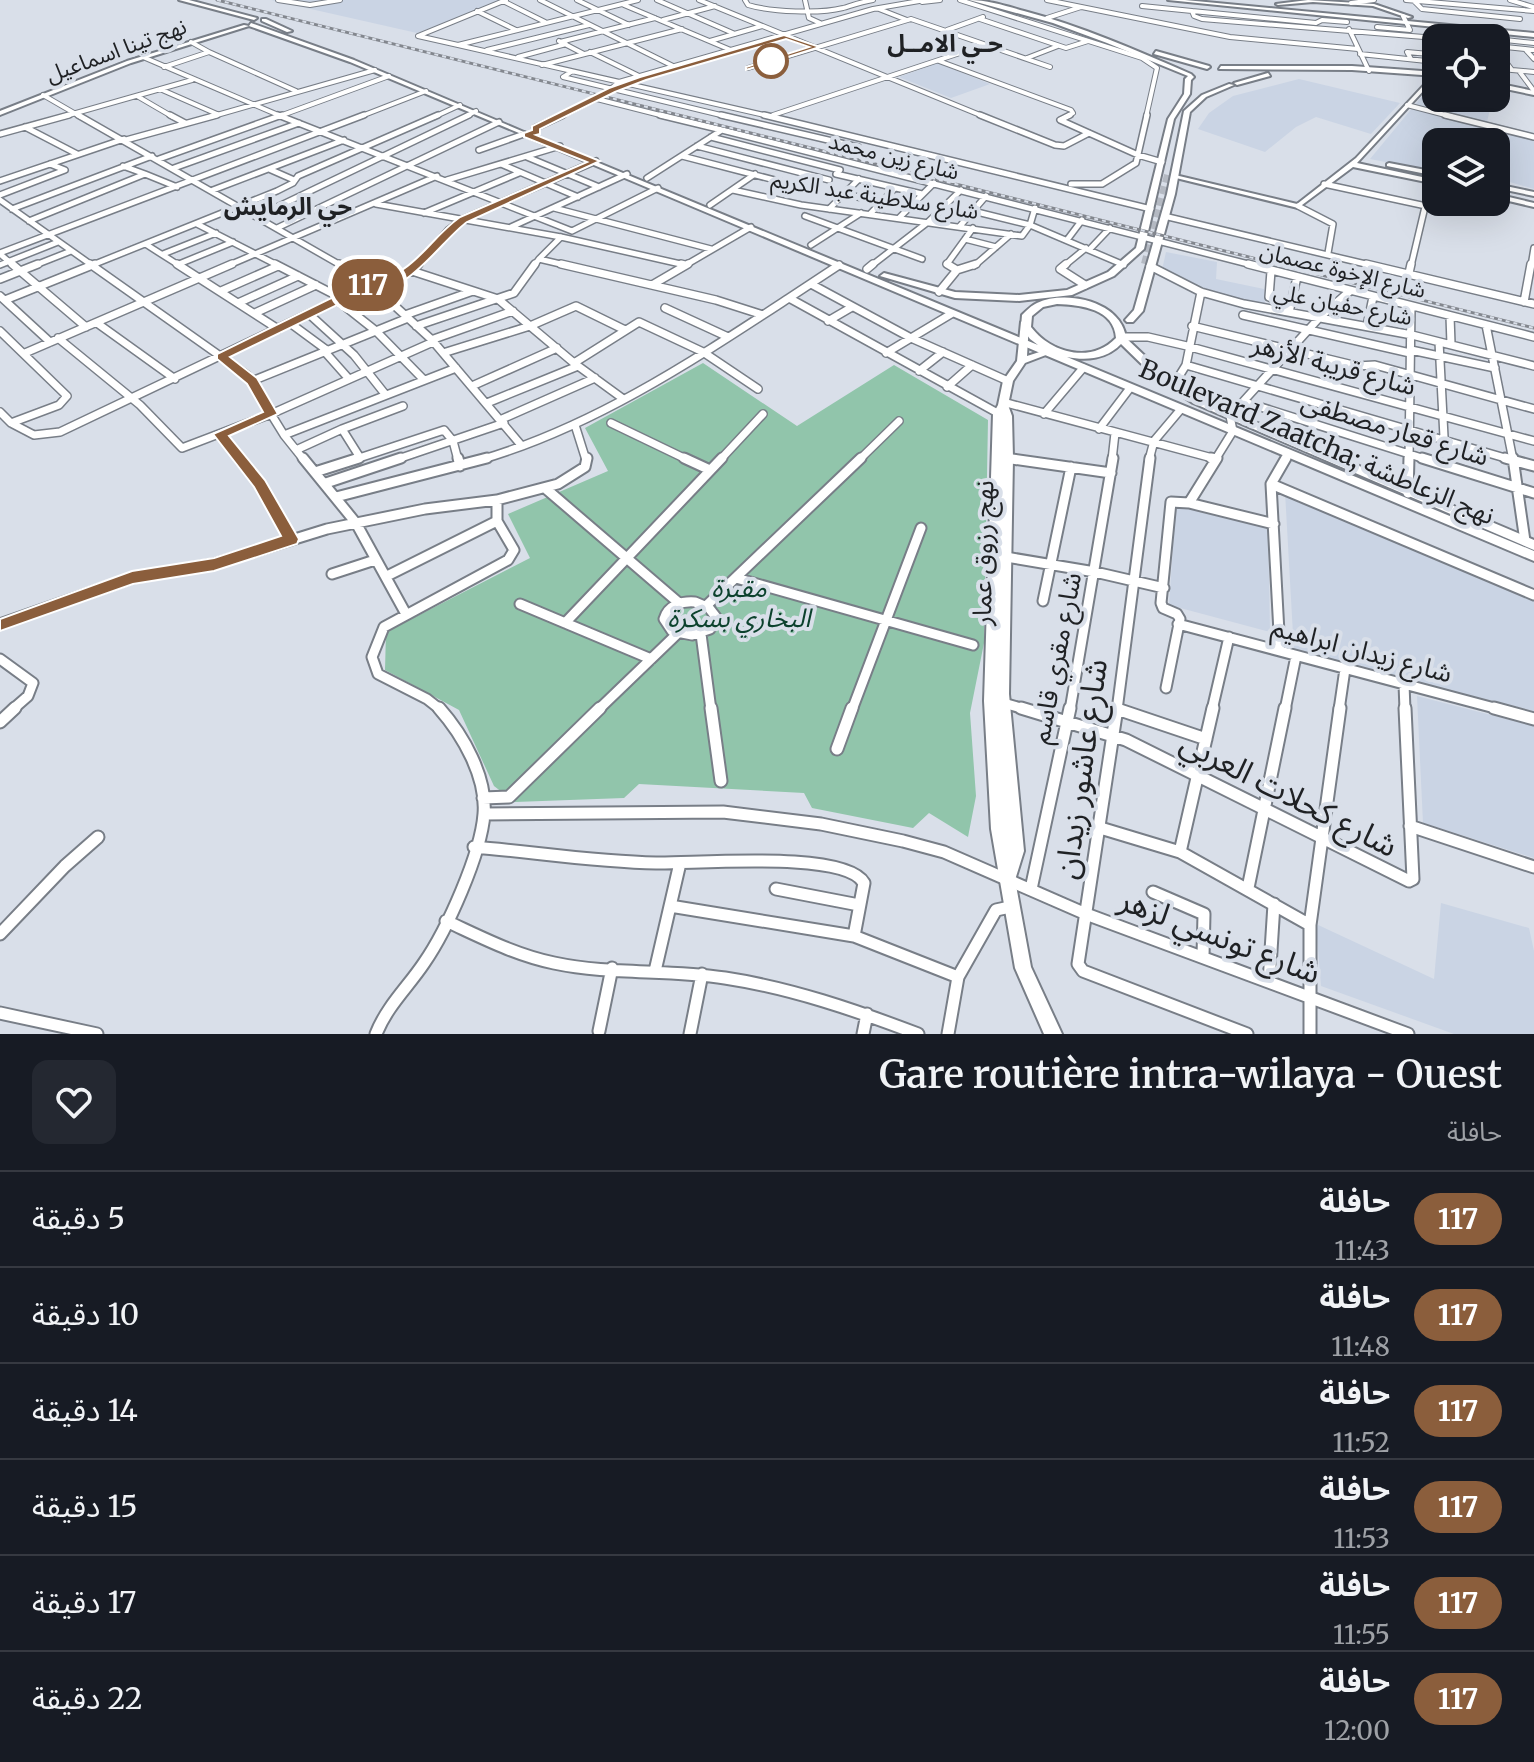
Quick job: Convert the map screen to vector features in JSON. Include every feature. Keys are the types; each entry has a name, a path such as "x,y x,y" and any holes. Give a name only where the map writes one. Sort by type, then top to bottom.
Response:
{"highway":[{"path":"168,0 245,23 264,20"},
{"path":"182,0 245,23"}],"main road":[{"path":"971,0 985,0"},
{"path":"971,0 1207,67 1422,74"},
{"path":"993,0 1142,53 1192,78"},
{"path":"264,20 910,285 939,292 1019,298 1069,293 1118,278 1144,264"},
{"path":"245,23 529,131 1024,345 1052,350 1099,354 1117,346 1130,320 1144,264 1158,242 1176,112"},
{"path":"1142,53 1171,70 1189,89"},
{"path":"1052,350 1034,338 1025,322 1032,309 1124,265 1140,249 1171,119 1189,89 1192,78 1190,70 1207,67"},
{"path":"1169,175 1187,111 1204,96 1234,84 1240,78 1221,68"},
{"path":"1213,85 1234,84 1291,72 1367,70"},
{"path":"1510,87 1534,91"},
{"name":"Boulevard Zaatcha; نهج الزعاطشة","path":"1019,298 1098,308 1109,315 1122,335 1173,386 1230,416 1529,543"},
{"name":"Boulevard Zaatcha; نهج الزعاطشة","path":"1052,350 1083,368 1534,556"}],"street":[{"path":"278,0 313,5 340,0"},
{"path":"540,0 676,67"},
{"path":"615,0 732,51"},
{"path":"458,45 638,0"},
{"path":"657,0 735,34"},
{"path":"699,0 711,2 1055,145 1064,146 1089,133"},
{"path":"745,0 748,5 762,10 839,9 851,3 873,1 878,9 907,20"},
{"path":"805,0 809,18 821,24"},
{"path":"711,2 788,35 878,9 925,0"},
{"path":"613,90 619,82 878,9 940,0"},
{"path":"960,0 1142,58 1157,68 1136,163 1102,184 1050,183"},
{"path":"1047,0 1230,37 1422,60"},
{"path":"1112,13 1114,0"},
{"path":"1170,0 1285,8 1346,19"},
{"path":"1406,0 1533,8"},
{"path":"1466,0 1481,7 1488,16"},
{"path":"1510,0 1533,8"},
{"path":"545,23 505,1 418,36 771,116 1151,209"},
{"path":"555,7 579,1 629,25"},
{"path":"1176,1 1176,9"},
{"path":"1226,2 1269,9 1285,8 1303,1 1373,2 1404,19 1439,24"},
{"path":"1414,1 1421,9 1520,19"},
{"path":"662,20 711,2"},
{"path":"1226,2 1224,31 1230,37"},
{"path":"1142,6 1284,20 1404,19 1534,28"},
{"path":"1041,25 1081,7"},
{"path":"1269,9 1271,19"},
{"path":"1512,9 1525,26"},
{"path":"534,17 561,10"},
{"path":"477,11 516,30"},
{"path":"946,30 995,11"},
{"path":"1192,11 1198,18 1422,39"},
{"path":"707,21 733,13"},
{"path":"1253,17 1254,24"},
{"path":"513,59 656,18"},
{"path":"980,19 1058,46 1070,48 1089,41"},
{"path":"1346,19 1367,70"},
{"path":"1377,27 1410,30 1404,19"},
{"path":"748,68 907,20 919,20 1050,67"},
{"path":"1284,20 1286,27"},
{"name":"نهج تينا اسماعيل","path":"0,111 143,57 245,23"},
{"name":"نهج تينا اسماعيل","path":"0,111 116,64 245,23"},
{"path":"483,52 589,25"},
{"path":"709,41 763,26"},
{"path":"530,27 641,77"},
{"path":"541,65 682,29"},
{"path":"1510,33 1534,35"},
{"path":"1386,36 1422,38"},
{"path":"1411,39 1420,53"},
{"path":"1510,40 1534,43"},
{"path":"191,42 296,91"},
{"path":"771,116 985,44"},
{"path":"1026,58 1058,46"},
{"path":"1525,49 1534,59"},
{"path":"1510,50 1534,50"},
{"path":"541,51 560,60"},
{"path":"164,67 209,52"},
{"path":"1411,59 1407,52 1420,53"},
{"path":"143,57 192,80 572,231"},
{"path":"939,61 1071,110 1073,113 1060,120 1138,155 1162,162"},
{"path":"1510,64 1534,91"},
{"path":"1510,69 1534,72"},
{"path":"0,181 125,139 375,70"},
{"path":"571,72 563,77 858,147"},
{"path":"12,209 123,166 389,76"},
{"path":"479,150 529,131 641,77"},
{"path":"0,134 192,80"},
{"path":"324,84 342,92"},
{"path":"160,89 218,114"},
{"path":"1298,206 1358,159 1422,89"},
{"path":"86,327 0,254 426,91"},
{"path":"43,95 196,180 373,286 432,341 521,445"},
{"path":"137,96 185,123"},
{"name":"شارع زين محمد","path":"596,99 1144,238"},
{"path":"2,298 93,267 240,206 291,184 298,176 460,105"},
{"path":"1407,105 1534,137"},
{"path":"258,216 476,111"},
{"path":"277,228 499,122"},
{"path":"174,168 299,123"},
{"path":"25,127 78,154"},
{"path":"647,178 722,130"},
{"path":"711,137 922,194"},
{"path":"213,190 345,140"},
{"path":"446,180 560,146"},
{"path":"697,146 829,180"},
{"path":"710,205 795,148"},
{"path":"682,156 817,191"},
{"path":"527,157 599,187"},
{"path":"1358,159 1422,175"},
{"path":"0,412 29,436 46,437 175,379 339,299 412,271 448,230 463,219 596,161"},
{"path":"801,205 852,162"},
{"path":"50,164 65,171 0,197 12,209 252,381 284,435 356,523 406,614"},
{"path":"501,164 578,197"},
{"path":"1350,164 1422,176"},
{"path":"123,166 177,187"},
{"path":"269,169 294,180"},
{"path":"424,213 519,173"},
{"path":"29,221 145,174"},
{"path":"511,228 627,174"},
{"path":"1169,175 1298,206 1333,224 1328,253"},
{"path":"25,353 437,176"},
{"path":"829,209 859,179"},
{"path":"899,218 934,183"},
{"path":"1102,184 1114,199"},
{"path":"1324,184 1422,205"},
{"path":"416,326 514,293 539,259 561,237 658,188"},
{"path":"870,214 895,188"},
{"path":"1510,189 1534,194"},
{"name":"شارع سلاطينة عبد الكريم","path":"733,190 801,205 1011,234 1024,235 1030,225"},
{"path":"867,269 928,222 961,190"},
{"path":"844,194 881,202"},
{"path":"960,226 986,196"},
{"path":"1510,199 1534,205"},
{"path":"374,203 561,237 685,265"},
{"path":"554,208 711,249"},
{"path":"1030,225 1035,208"},
{"path":"973,211 1030,225 1124,265"},
{"path":"811,245 862,213"},
{"path":"805,216 922,259"},
{"path":"1164,216 1534,304"},
{"path":"1409,273 1423,216"},
{"path":"1067,240 1082,220"},
{"path":"197,224 339,299 424,380"},
{"path":"652,285 751,227"},
{"path":"957,270 947,264 973,228"},
{"path":"1085,285 1060,269 1110,228"},
{"path":"163,254 216,233"},
{"name":"شارع سلاطينة عبد الكريم","path":"939,292 957,270 969,270 1011,234"},
{"name":"شارع الإخوة عصمان","path":"1144,238 1534,337"},
{"path":"965,239 996,247"},
{"path":"0,265 58,242"},
{"path":"179,264 233,242"},
{"path":"147,245 278,329"},
{"path":"1524,302 1534,248"},
{"path":"0,279 71,251"},
{"path":"539,259 763,315"},
{"name":"شارع حفيان علي","path":"1144,264 1201,292 1412,335 1534,366"},
{"path":"336,497 460,466 575,425 728,337 839,265"},
{"path":"221,291 278,266"},
{"path":"412,271 498,299 622,398"},
{"path":"1271,271 1269,297 1290,309 1297,277"},
{"path":"238,303 298,276"},
{"path":"811,284 911,338 1008,381"},
{"path":"255,313 316,285"},
{"path":"252,381 474,290"},
{"path":"1189,503 1233,431 1230,416 1320,317 1350,291"},
{"path":"1173,386 1186,365 1187,346 1201,292"},
{"path":"1367,326 1373,297"},
{"path":"2,298 132,398 182,448 271,414 432,341 513,311"},
{"path":"789,298 947,387 1003,409 1044,414 1216,459"},
{"path":"443,353 530,326 576,306 625,330"},
{"path":"1408,493 1411,306"},
{"path":"828,321 852,307"},
{"path":"665,308 728,337"},
{"path":"309,314 369,370 385,394"},
{"path":"886,353 951,314"},
{"path":"1243,315 1495,368"},
{"path":"1450,316 1451,344"},
{"path":"487,403 576,364 642,322 703,352 758,389"},
{"path":"1025,322 1022,361 1052,350"},
{"path":"97,323 175,379"},
{"path":"290,323 326,352 349,379"},
{"path":"1486,325 1529,543"},
{"path":"1192,326 1357,366 1375,365 1534,409"},
{"path":"0,331 67,396 59,405 11,423"},
{"name":"شارع قريبة الأزهر","path":"1122,335 1187,346 1534,441"},
{"path":"1439,342 1444,437"},
{"path":"472,386 557,348"},
{"path":"919,371 943,352"},
{"name":"نهج رزوق عمار","path":"997,702 1003,409 1008,381 1022,361"},
{"path":"947,387 972,365"},
{"path":"1186,365 1444,437 1534,466"},
{"path":"284,435 456,368"},
{"path":"1044,414 1083,368"},
{"path":"326,483 453,441 595,378"},
{"path":"1099,429 1130,388"},
{"name":"شارع قعار مصطفى","path":"1245,402 1534,493"},
{"path":"296,450 403,406"},
{"name":"شارع عاشور زيدان","path":"1181,409 1154,441 1145,475 1117,709 1078,964 1083,971 1247,1034"},
{"path":"565,623 763,414"},
{"path":"707,605 899,421"},
{"path":"611,423 710,470"},
{"path":"0,624 132,578 214,564 291,539 356,523 425,509 497,500 545,488 580,473 586,466 587,458 575,425"},
{"path":"342,429 359,456"},
{"path":"315,472 444,430 453,441 460,466"},
{"name":"شارع مقري قاسم","path":"1031,889 1068,722 1095,572 1115,433"},
{"path":"220,434 259,483 291,539"},
{"path":"1280,651 1271,484 1288,454"},
{"path":"1003,458 1111,473"},
{"path":"1043,601 1071,467"},
{"path":"1271,484 1534,595"},
{"path":"545,488 679,603"},
{"path":"376,1034 387,1008 430,953 446,921 484,814 483,798 471,762 451,721 428,700 381,677 374,667 372,655 384,627 508,560 514,550 497,521 497,500"},
{"path":"1166,688 1178,624 1177,614 1161,605 1171,502 1189,503 1274,524"},
{"path":"387,576 497,521"},
{"path":"837,749 921,528"},
{"path":"1000,556 1095,572 1164,588"},
{"path":"332,574 375,560"},
{"path":"736,578 973,645"},
{"path":"699,602 707,605 716,617 710,630 701,634 677,634 666,626 666,612 679,603 699,602"},
{"path":"520,604 651,659"},
{"name":"شارع زيدان ابراهيم","path":"1178,624 1534,719"},
{"path":"483,798 509,797 677,634"},
{"path":"701,634 721,781"},
{"path":"1180,852 1194,776 1206,739 1229,637"},
{"path":"1248,888 1296,656"},
{"path":"0,659 33,683 28,696 0,722"},
{"path":"1310,1034 1310,925 1345,669"},
{"name":"شارع كحلات العربي","path":"997,702 1113,735 1409,881 1413,879 1404,684"},
{"path":"997,702 998,829 1013,880"},
{"path":"997,702 1016,834 1010,907 1023,968 1053,1034"},
{"path":"1117,709 1206,739"},
{"name":"شارع تونسي لزهر","path":"484,814 659,811 763,816 903,841 944,852 1086,914 1408,1034"},
{"path":"1410,826 1534,867"},
{"path":"1097,827 1180,852 1310,925"},
{"path":"0,934 65,866 98,837"},
{"path":"474,847 609,860 680,863 709,859 765,859 847,870 863,880 854,936"},
{"path":"655,971 680,863"},
{"path":"776,889 859,905"},
{"path":"1153,892 1205,916 1203,956"},
{"path":"1269,982 1274,904"},
{"path":"670,906 854,936 958,977"},
{"path":"948,1034 958,977 996,910 1010,907"},
{"path":"446,921 535,959 702,974 789,992 867,1014 918,1034"},
{"path":"599,1031 612,968"},
{"path":"690,1034 702,974"},
{"path":"0,1013 97,1034"},
{"path":"863,1034 867,1014"}],"shaded area":[{"path":"271,0 502,0 417,33"},
{"path":"938,63 990,84 951,98 899,77"},
{"path":"1299,79 1400,103 1371,134 1316,117 1296,127 1265,152 1198,129 1209,113 1233,96"},
{"path":"1422,96 1422,112 1489,112 1487,122 1534,133 1534,189 1510,182 1510,128 1422,128 1422,169 1370,159"},
{"path":"1166,252 1217,262 1216,279 1264,289 1265,305 1213,294 1162,270"},
{"path":"1285,492 1534,600 1534,711 1294,652"},
{"path":"1176,502 1268,525 1270,632 1169,605"},
{"path":"1417,696 1534,726 1534,858 1423,823"},
{"path":"1441,903 1529,928 1534,951 1534,1034 1454,1034 1321,986 1316,924 1434,979"}],"green space":[{"name":"مقبرة البخاري بسكرة","path":"703,363 797,426 894,365 988,420 984,643 970,713 976,796 968,837 929,813 913,828 812,808 804,793 639,784 624,798 515,802 494,786 459,710 385,670 386,632 530,558 508,514 608,471 585,428"}],"tunnel":[{"path":"1145,264 1168,175"}],"railway":[{"path":"217,0 1534,328"}],"bus line":[{"name":"117","path":"0,624 132,578 228,561 291,539 259,483 220,434 271,414 252,381 240,368 221,356 371,284 375,287 409,273 448,230 463,219 596,161 527,135 537,132 535,128 643,78 786,36 816,47 748,68"}],"district":[{"name":"حـي الامــل","path":"945,44"},
{"name":"حي الرمايش","path":"288,207"}]}
